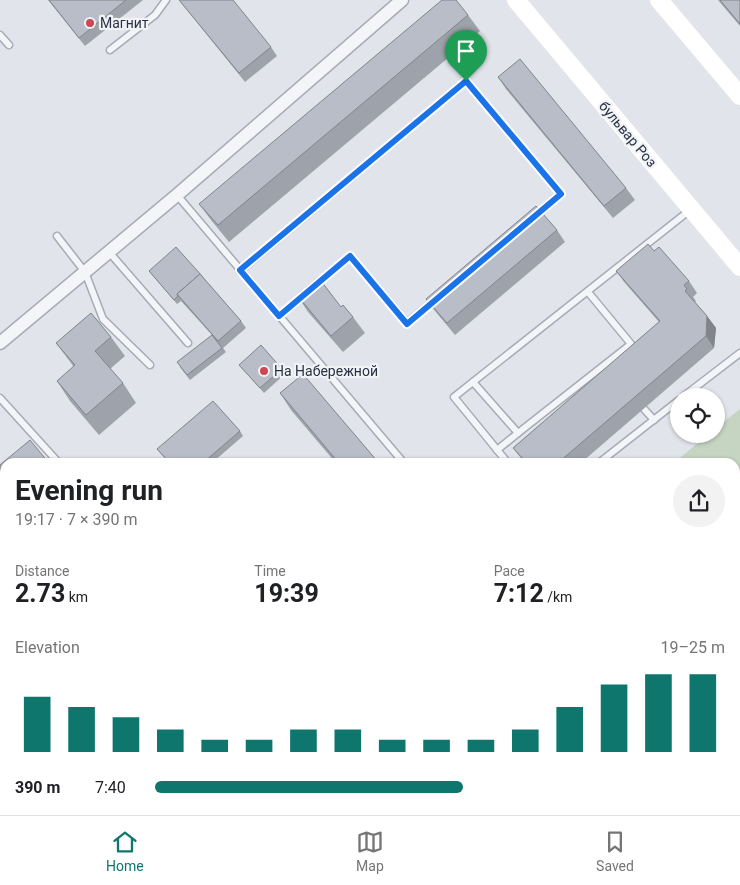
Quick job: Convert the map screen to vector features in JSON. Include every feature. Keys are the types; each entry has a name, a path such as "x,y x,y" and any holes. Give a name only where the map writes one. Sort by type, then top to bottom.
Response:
{"street":[{"path":"0,343 177,195 402,0"},
{"name":"бульвар Роз","path":"516,0 740,267"},
{"path":"659,0 740,96"}],"lane":[{"path":"110,50 155,15 166,0"},
{"path":"0,35 9,45"},
{"path":"240,270 466,81 561,194 532,218"},
{"path":"177,195 400,458"},
{"path":"504,458 454,397 691,209"},
{"path":"57,236 85,272 103,319 150,365"},
{"path":"109,252 188,343"},
{"path":"279,316 350,256 407,324 444,292"},
{"path":"497,450 631,344 588,292"},
{"path":"694,388 740,353"},
{"path":"606,364 612,371"},
{"path":"473,382 518,433"},
{"path":"0,398 54,458"},
{"path":"605,458 670,407"},
{"path":"644,409 654,420"},
{"path":"32,446 39,441"}],"green space":[{"path":"740,409 740,458 680,458 698,443 725,443 725,421"}],"building":[{"name":"Магнит","path":"49,0 126,0 79,38"},
{"path":"179,0 233,0 271,47 239,73"},
{"path":"442,0 456,0 468,15 218,225 199,204"},
{"path":"720,0 740,0 740,24"},
{"path":"520,59 626,188 604,206 498,77"},
{"path":"536,206 557,230 447,323 426,299"},
{"path":"648,244 654,251 659,247 689,281 684,285 687,289 685,291 707,316 706,336 564,458 522,458 513,448 660,321 616,271"},
{"path":"176,247 202,276 200,274 177,294 178,296 174,300 149,271"},
{"path":"200,274 241,321 218,341 177,294"},
{"path":"318,277 341,307 343,305 353,317 331,336 297,295"},
{"path":"91,313 111,337 95,351 123,383 86,415 57,381 75,365 56,343"},
{"path":"212,335 222,348 187,375 177,362"},
{"name":"На Набережной","path":"261,345 282,369 260,388 239,365"},
{"path":"303,374 375,458 335,458 280,393"},
{"path":"213,401 240,431 209,458 165,458 157,449"},
{"path":"30,440 45,458 8,458"}],"place":[{"name":"Магнит","path":"90,23"},
{"name":"На Набережной","path":"264,371"}],"route":[{"path":"466,81 561,194 407,324 350,256 279,316 240,270 466,81"}]}
